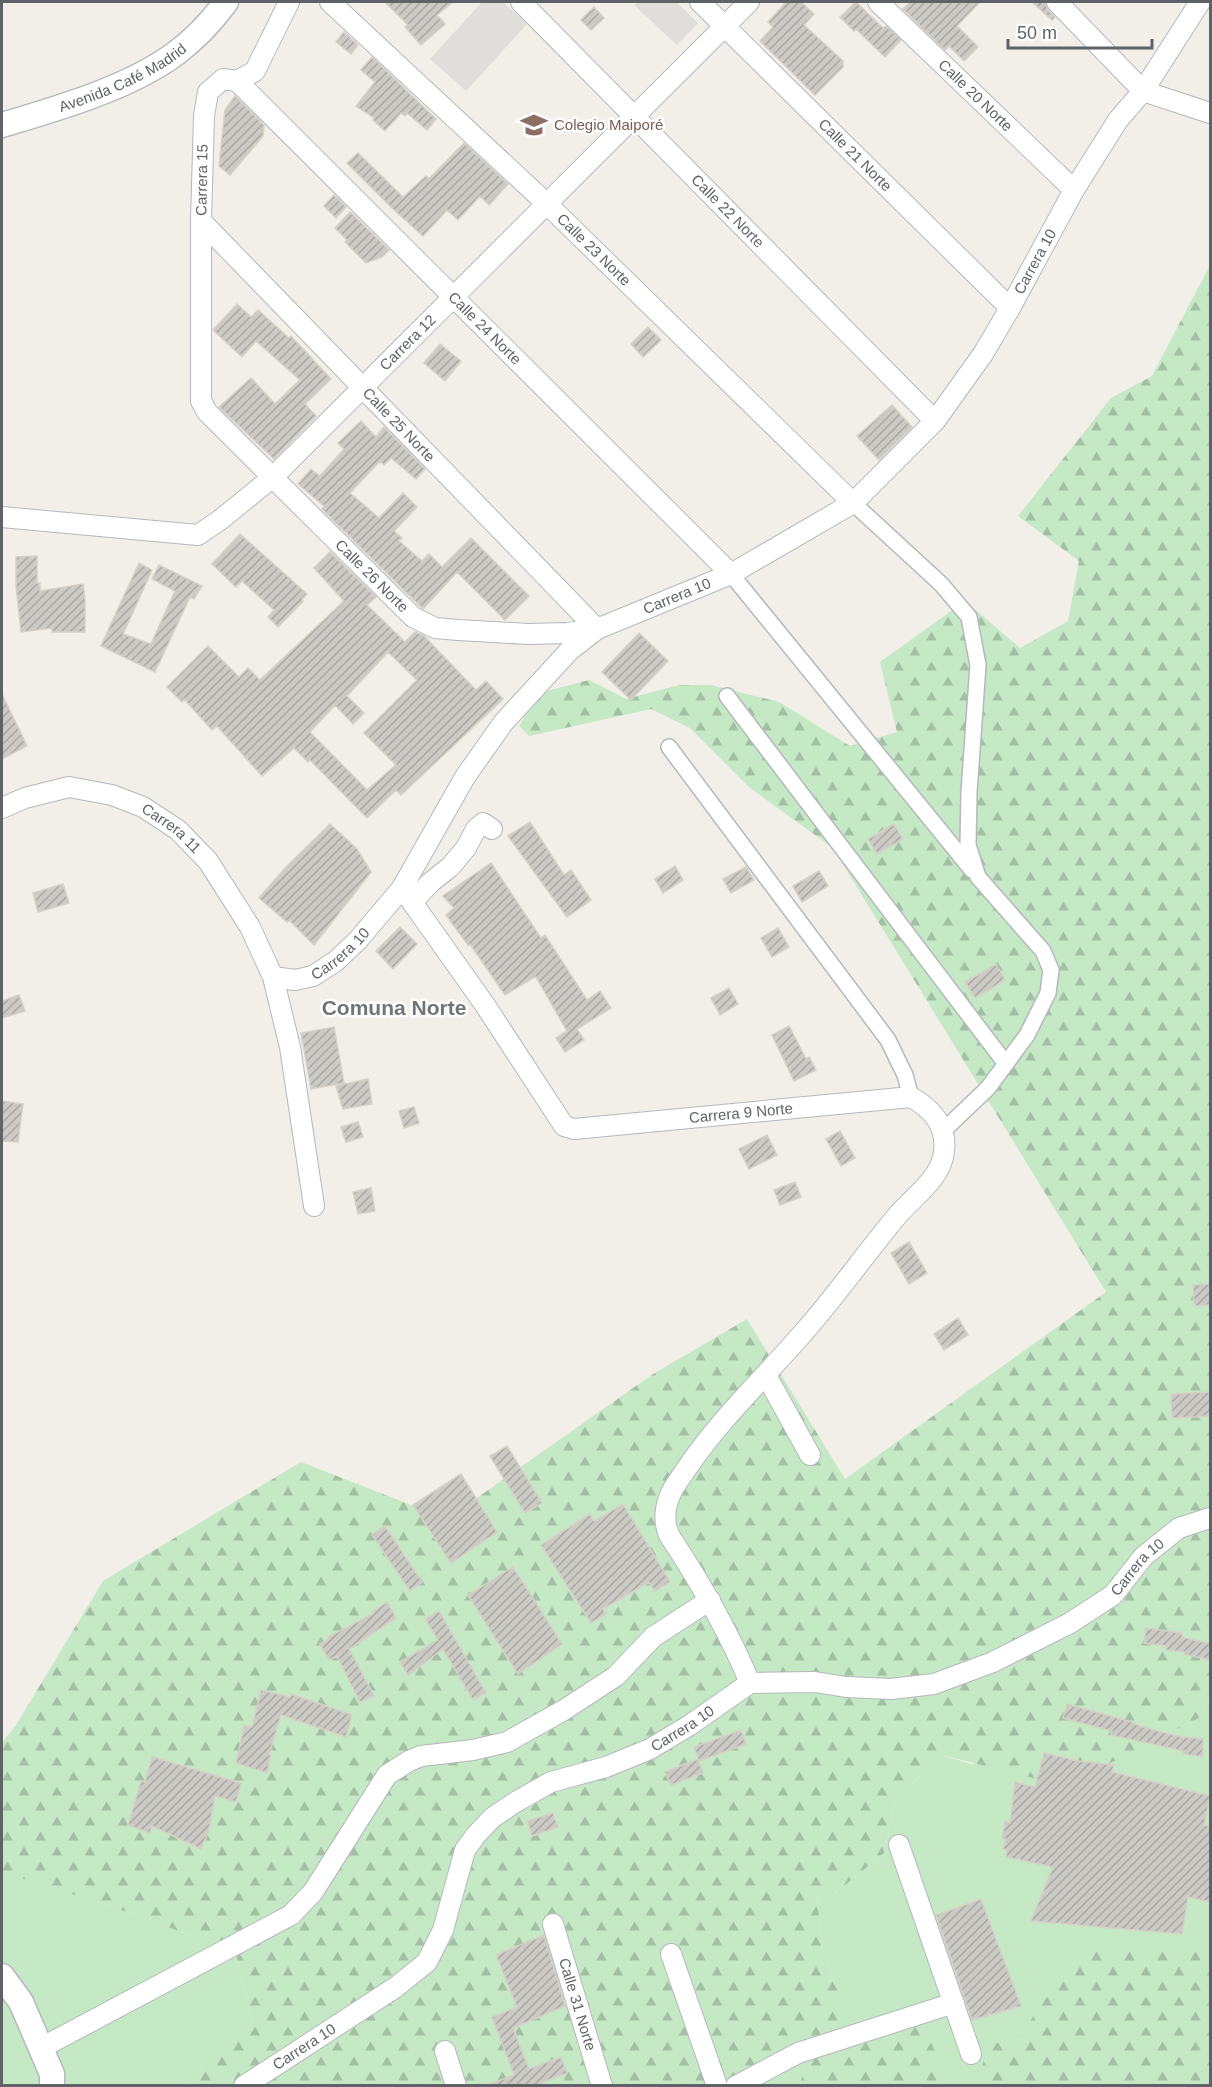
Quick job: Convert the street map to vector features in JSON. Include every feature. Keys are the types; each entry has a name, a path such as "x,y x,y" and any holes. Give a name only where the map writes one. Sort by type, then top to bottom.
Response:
{"street":[{"name":"Avenida Café Madrid","path":"2,124 84,99 143,73 174,55 192,40 226,2"},
{"name":"Carrera 15","path":"201,400 201,221 204,116 208,92 224,79 237,81 255,70 289,2"},
{"name":"Calle 23 Norte","path":"330,2 547,204 853,503"},
{"name":"Calle 22 Norte","path":"521,2 936,421"},
{"name":"Calle 21 Norte","path":"700,2 1010,308"},
{"name":"Carrera 12","path":"2,517 198,535 220,520 273,477 749,2"},
{"name":"Calle 20 Norte","path":"878,2 1074,190"},
{"path":"1057,2 1143,91 1210,113"},
{"name":"Carrera 10","path":"273,977 295,981 313,976 336,961 407,895 465,777 503,723 569,651 597,629 731,574 853,503 936,421 1010,308 1074,190 1118,120 1143,91 1200,2"},
{"name":"Calle 24 Norte","path":"237,81 731,574"},
{"name":"Calle 25 Norte","path":"201,221 597,629"},
{"name":"Calle 26 Norte","path":"201,400 207,412 413,617 435,628 528,634 568,633 597,629"},
{"path":"853,503 941,584 969,617 978,665 969,792 968,845 978,877"},
{"path":"731,574 978,877 1043,951 1051,970 1048,993 1027,1035 988,1088 943,1131"},
{"path":"727,696 1006,1064"},
{"path":"669,747 888,1040 905,1075 911,1097 924,1104 936,1117 943,1131 944,1152 938,1171 898,1215 805,1331 704,1443 672,1491 667,1503 665,1527 710,1600 736,1649 750,1683"},
{"name":"Carrera 11","path":"2,808 25,798 69,788 112,795 143,807 178,830 208,861 250,927 273,977"},
{"path":"407,895 431,882 450,867 466,848 476,829 483,823 492,830"},
{"name":"Carrera 9 Norte","path":"407,895 485,1005 564,1126 574,1129 911,1097"},
{"path":"273,977 290,1047 314,1206"},
{"path":"766,1375 810,1455"},
{"name":"Carrera 10","path":"244,2085 396,1987 427,1962 443,1930 465,1850 492,1818 514,1803 551,1782 606,1767 650,1749 690,1725 750,1683 814,1682 846,1687 891,1689 934,1684 993,1662 1070,1623 1113,1595 1144,1556 1179,1528 1210,1518"},
{"path":"41,2048 291,1915 313,1892 387,1775 398,1767 421,1756 473,1750 507,1742 564,1710 616,1676 653,1637 710,1600"},
{"path":"899,1845 971,2054"},
{"name":"Calle 31 Norte","path":"553,1924 602,2085"},
{"path":"671,1954 717,2085"},
{"path":"2,1976 21,2002 52,2074 52,2085"},
{"path":"736,2085 798,2053 954,2004"},
{"path":"445,2051 456,2085"}],"shaded area":[{"path":"482,2 503,2 527,24 466,91 430,59"},
{"path":"637,2 676,2 698,23 677,45 634,5"}],"green space":[{"path":"1210,265 1210,1696 1199,1718 1065,1786 942,1755 895,1800 884,1853 839,1890 817,1898 823,1953 844,2005 872,2039 918,2014 948,2080 936,2086 800,2085 806,2062 752,2086 182,2085 252,2022 236,1954 140,1916 2,1872 2,1743 16,1725 103,1581 301,1462 447,1519 653,1374 747,1319 845,1479 1106,1292 833,848 750,788 690,728 651,709 529,736 519,726 539,693 589,680 626,699 679,685 711,685 779,702 850,746 897,732 880,662 965,601 1020,648 1068,621 1079,561 1018,516 1111,398 1152,376"},
{"path":"1210,1696 1210,1963 985,2086 936,2085 947,2080 872,2039 844,2005 823,1953 817,1898 839,1890 884,1853 895,1800 942,1755 971,1764 1165,1734 1199,1718"},
{"path":"2,1872 140,1916 236,1954 252,2022 182,2085 2,2085"},
{"path":"1210,1946 1210,2085 985,2085 992,2081 982,2069 986,2047 1022,2034 1077,1947"},
{"path":"806,2062 800,2085 752,2085"}],"building":[{"path":"385,2 453,2 437,15 445,24 421,45 405,27 408,25"},
{"path":"786,2 801,2 814,14 804,25 843,61 843,67 815,95 760,41 773,27 768,22"},
{"path":"856,2 883,28 886,26 901,40 885,57 840,17"},
{"path":"911,2 980,2 957,26 978,47 964,61 949,46 945,50 903,9"},
{"path":"1032,2 1045,2 1048,10 1055,17 1052,20"},
{"path":"594,7 604,18 591,30 581,20"},
{"path":"344,32 358,45 351,54 336,42"},
{"path":"372,57 436,119 427,130 407,113 405,116 401,113 385,131 373,120 374,118 356,106 375,82 361,70"},
{"path":"235,96 264,125 263,136 230,175 219,166 225,110"},
{"path":"464,143 508,184 489,205 480,196 458,220 447,210 423,236 347,163 358,153 403,197 426,176 429,179"},
{"path":"334,195 346,207 336,218 324,206"},
{"path":"350,212 389,250 382,257 366,263 335,228"},
{"path":"237,304 251,317 258,310 289,338 291,336 331,379 305,404 316,416 274,459 219,407 251,378 275,404 300,380 256,341 242,357 213,330"},
{"path":"648,327 661,340 643,357 631,344"},
{"path":"440,344 461,361 445,381 424,363"},
{"path":"892,405 912,427 879,460 857,436"},
{"path":"361,421 376,437 384,427 425,469 416,479 391,458 384,465 380,461 350,493 379,518 403,493 417,507 394,531 402,538 399,541 422,561 429,554 442,567 471,538 529,596 505,620 457,572 423,609 322,509 324,506 298,484 311,469 320,476 344,449 338,443"},
{"path":"240,534 307,594 278,627 268,617 274,610 242,581 236,587 212,564"},
{"path":"330,552 376,597 367,605 405,642 415,632 424,636 476,690 486,681 503,699 401,795 396,790 367,818 310,760 308,762 294,748 262,776 217,726 212,730 184,699 182,702 167,687 208,646 239,677 248,668 260,680 344,601 314,568","holes":["388,652 417,680 364,733 396,765 367,790 310,732 335,705 353,724 364,713 347,696"]},
{"path":"37,556 37,583 40,583 40,591 83,584 85,632 52,632 52,628 21,632 16,586 16,557"},
{"path":"139,563 152,570 123,634 151,644 175,591 152,579 159,565 202,586 194,599 190,597 155,672 101,646"},
{"path":"639,633 668,661 631,700 602,672"},
{"path":"2,694 27,746 2,759"},
{"path":"530,822 564,875 571,870 591,900 567,917 508,836"},
{"path":"330,824 357,849 371,872 314,945 289,920 287,922 259,898 285,868"},
{"path":"894,824 903,839 877,854 868,839"},
{"path":"491,863 541,938 545,935 587,1000 600,991 611,1008 577,1029 584,1040 565,1052 556,1038 567,1031 536,977 505,995 470,944 468,945 446,915 454,908 443,896"},
{"path":"675,866 683,880 663,893 655,879"},
{"path":"746,867 754,880 731,893 723,879"},
{"path":"819,871 828,886 802,902 793,886"},
{"path":"63,884 69,903 38,912 33,893"},
{"path":"400,927 417,944 393,969 376,951"},
{"path":"778,928 789,947 772,957 761,938"},
{"path":"996,964 1005,980 975,998 965,982"},
{"path":"729,988 738,1004 720,1015 711,998"},
{"path":"19,995 25,1011 2,1018 2,1001"},
{"path":"789,1026 806,1059 809,1057 816,1070 794,1081 772,1035"},
{"path":"334,1027 344,1083 311,1089 301,1033"},
{"path":"368,1079 372,1104 343,1109 336,1086"},
{"path":"2,1101 23,1104 18,1142 2,1141"},
{"path":"414,1107 419,1123 404,1128 399,1111"},
{"path":"358,1122 363,1137 346,1142 341,1127"},
{"path":"840,1131 855,1158 841,1166 826,1139"},
{"path":"767,1135 777,1155 749,1169 739,1149"},
{"path":"795,1182 801,1197 780,1205 774,1190"},
{"path":"371,1188 375,1211 358,1214 353,1192"},
{"path":"909,1242 927,1273 909,1284 891,1253"},
{"path":"1210,1284 1210,1305 1194,1306 1193,1285"},
{"path":"958,1318 968,1335 944,1350 934,1334"},
{"path":"1210,1392 1210,1416 1172,1418 1171,1394"},
{"path":"507,1446 542,1503 525,1513 490,1456"},
{"path":"461,1474 497,1532 451,1563 413,1505"},
{"path":"623,1504 670,1582 655,1591 649,1582 603,1609 606,1614 591,1623 541,1545 590,1514 594,1521"},
{"path":"385,1526 422,1582 410,1591 372,1535"},
{"path":"513,1567 562,1644 518,1674 468,1595"},
{"path":"387,1602 396,1618 349,1649 374,1696 360,1702 337,1656 329,1660 320,1644 329,1639 328,1637 374,1613 373,1611"},
{"path":"439,1611 486,1693 473,1700 443,1649 408,1675 400,1662 438,1640 425,1619"},
{"path":"1146,1628 1182,1633 1182,1637 1210,1644 1210,1660 1184,1654 1184,1652 1166,1650 1166,1646 1144,1643"},
{"path":"261,1690 290,1697 291,1694 352,1715 346,1737 281,1715 269,1755 271,1755 267,1773 236,1763 244,1726 252,1727"},
{"path":"1067,1704 1181,1737 1203,1739 1203,1757 1111,1735 1112,1731 1063,1718"},
{"path":"741,1730 746,1744 699,1761 694,1747"},
{"path":"1044,1753 1078,1761 1114,1765 1112,1772 1210,1796 1204,1825 1210,1826 1210,1902 1188,1897 1182,1934 1031,1921 1053,1867 1006,1857 1007,1850 1003,1849 1006,1839 1002,1839 1005,1822 1010,1823 1015,1782 1035,1787"},
{"path":"152,1757 241,1783 236,1802 215,1796 209,1830 201,1849 152,1826 150,1833 128,1825 141,1781 145,1782"},
{"path":"698,1759 703,1773 671,1785 665,1772"},
{"path":"553,1813 558,1827 532,1836 527,1821"},
{"path":"981,1899 1021,2006 972,2020 936,1915"},
{"path":"544,1935 565,2006 513,2028 529,2069 561,2057 567,2073 536,2085 490,2085 514,2075 492,2017 517,2007 496,1955"}],"place":[{"name":"Colegio Maiporé","path":"534,125"}],"district":[{"name":"Comuna Norte","path":"394,1008"}]}
